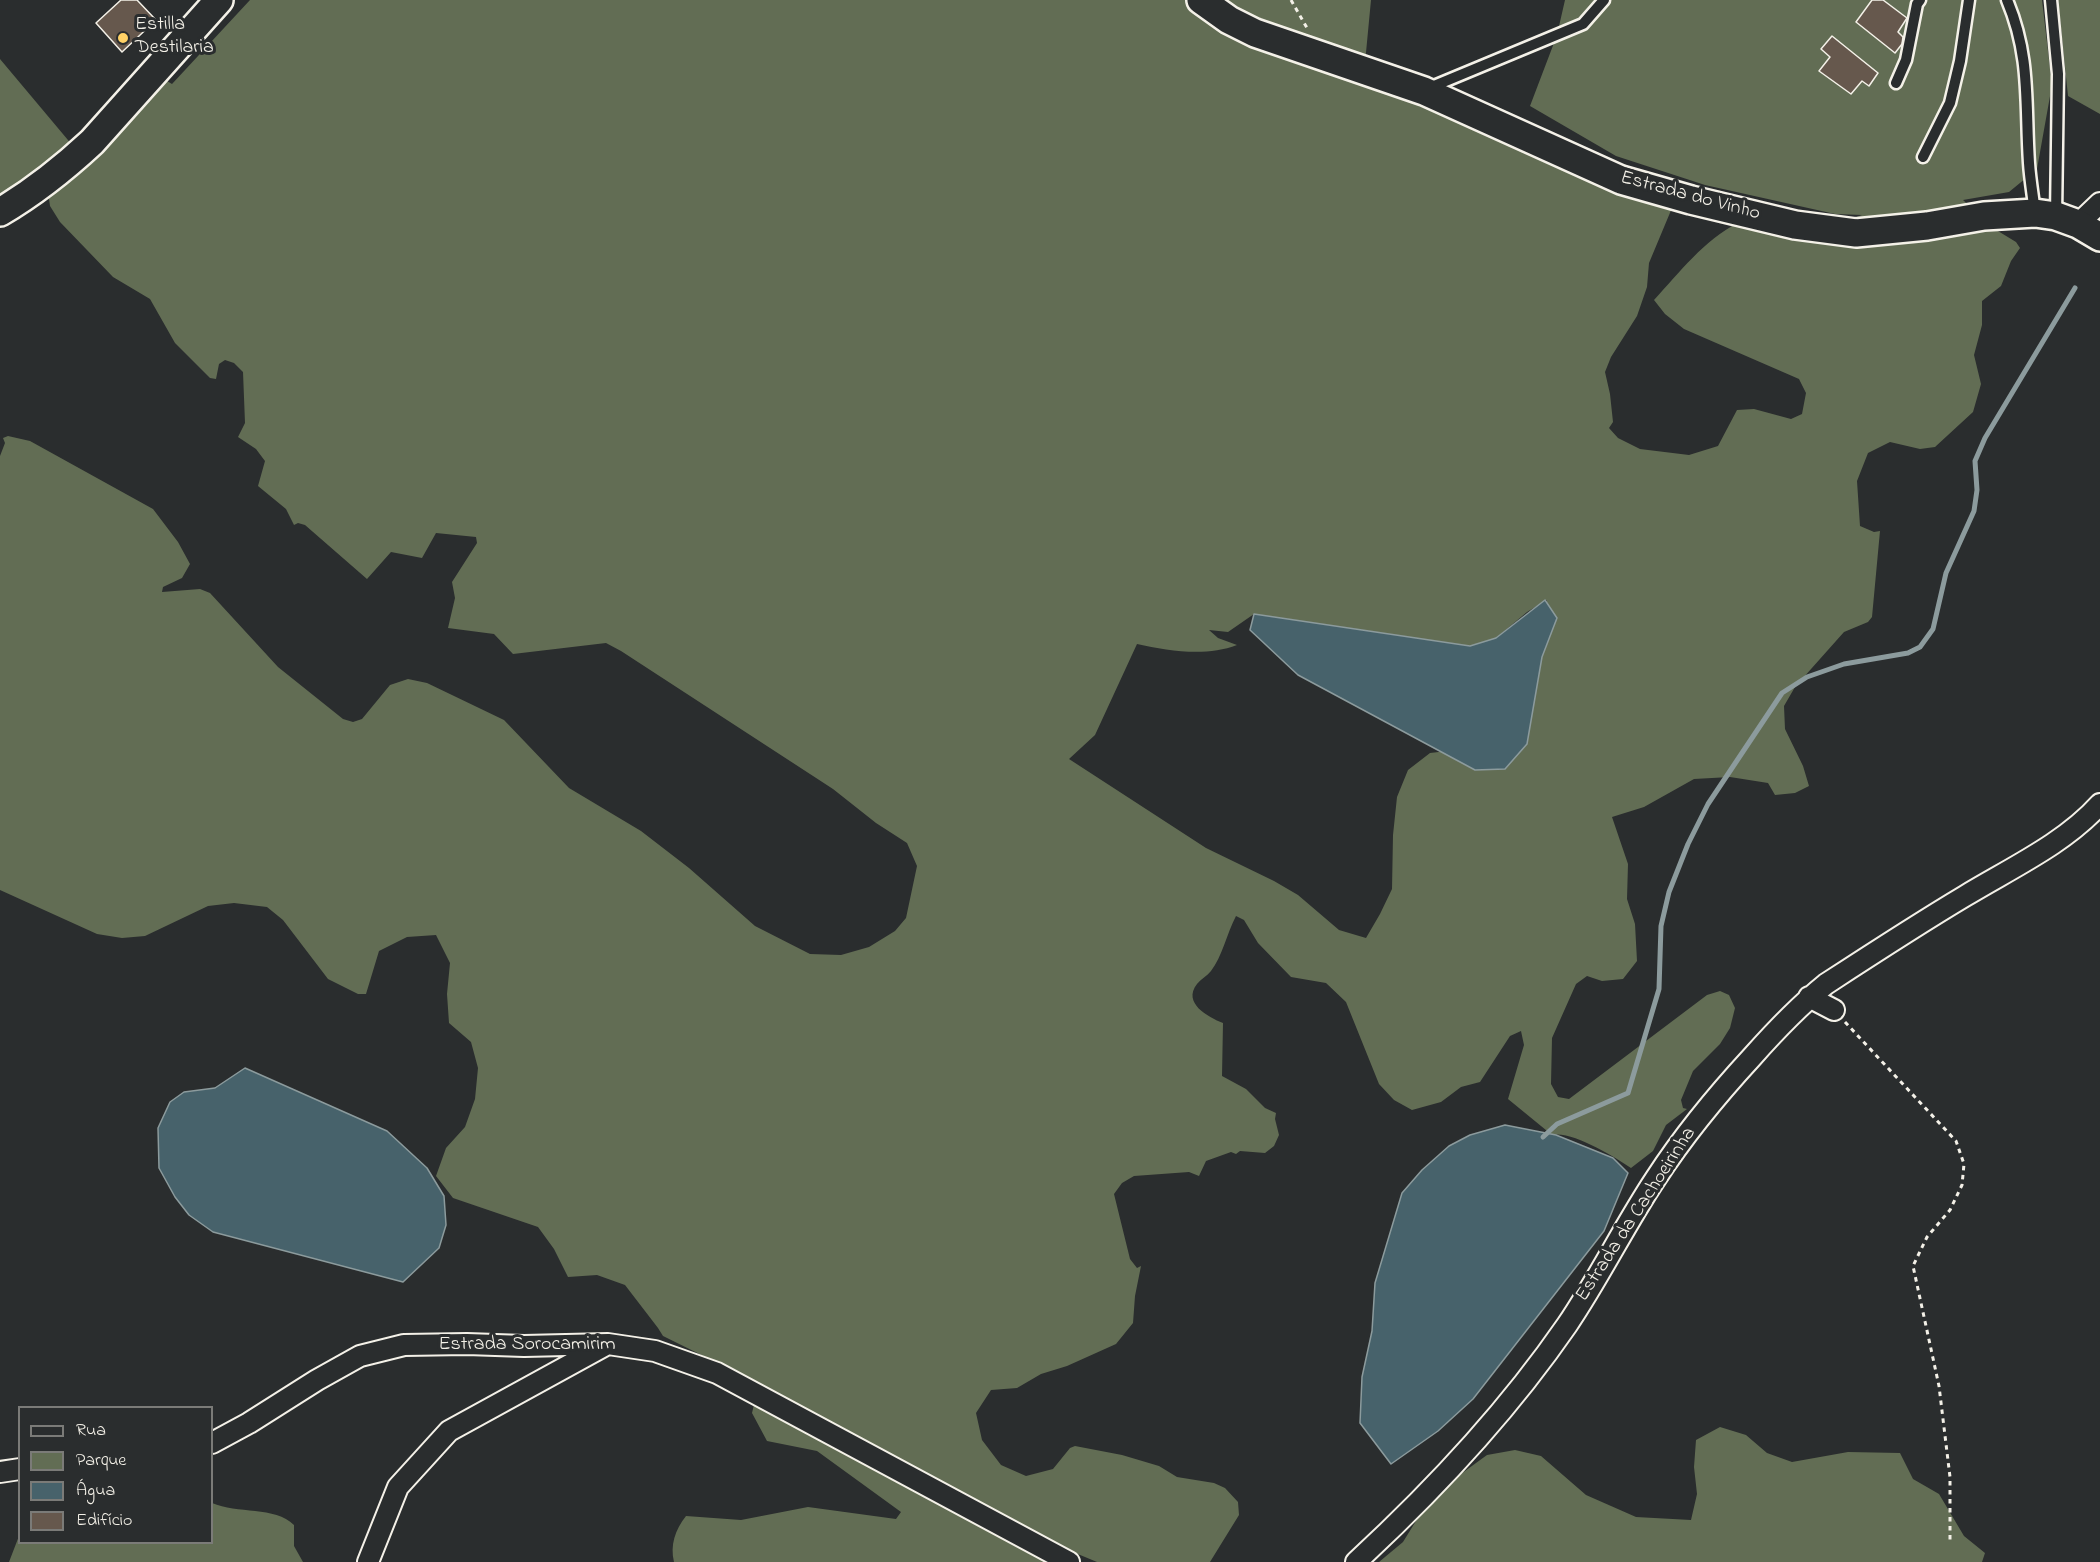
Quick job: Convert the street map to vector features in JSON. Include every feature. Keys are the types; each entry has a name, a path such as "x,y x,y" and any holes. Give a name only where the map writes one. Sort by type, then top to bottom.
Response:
{"main road":[{"path":"0,212 71,162 92,142 219,0"},
{"name":"Estrada do Vinho","path":"1201,0 1229,20 1255,33 1424,91 1621,180 1670,195 1795,225 1856,233 1880,232 1984,216 2067,223"}],"street":[{"path":"2067,223 2100,203"},
{"name":"Estrada da Cachoeirinha","path":"1356,1562 1404,1518 1505,1408 1566,1327 1656,1178 1713,1100 1809,997 1939,911 2063,837 2088,818 2100,804"},
{"path":"1809,997 1834,1010"},
{"path":"368,1562 398,1487 449,1431 608,1344"},
{"name":"Estrada Sorocamirim","path":"213,1442 360,1356 404,1345 608,1344 655,1351 717,1373 1069,1562"},
{"path":"0,1472 18,1469"}],"lane":[{"path":"1424,91 1583,24 1604,0"},
{"path":"1896,83 1906,60 1917,4 1920,0"},
{"path":"1923,157 1950,103 1960,61 1969,0"},
{"path":"2007,0 2023,52 2028,104 2029,162 2067,223"},
{"path":"2051,0 2067,223"}],"path":[{"path":"1834,1010 1956,1141 1964,1164 1962,1185 1950,1210 1927,1237 1913,1266 1939,1386 1950,1477 1950,1542"}],"green space":[{"path":"250,0 1185,0 1215,23 1420,98 1672,208 1649,263 1647,287 1637,316 1611,357 1605,372 1613,422 1609,428 1618,438 1640,449 1689,455 1718,446 1737,410 1754,409 1791,419 1802,414 1806,393 1799,379 1684,329 1665,314 1654,300 1703,247 1738,223 1840,223 1862,215 1835,214 1705,185 1616,156 1530,106 1557,35 1565,0 2042,0 2052,85 2037,169 2009,192 1963,200 1993,228 2016,242 2020,248 2011,261 2001,286 1982,301 1982,325 1974,355 1981,384 1973,412 1935,447 1920,449 1890,442 1868,453 1857,481 1860,526 1874,532 1880,531 1872,617 1868,622 1844,632 1795,687 1784,706 1785,729 1803,766 1809,786 1795,793 1775,795 1768,783 1730,777 1694,779 1644,807 1612,817 1628,864 1627,899 1635,924 1637,961 1623,979 1602,981 1587,976 1576,984 1552,1038 1551,1084 1558,1097 1569,1099 1707,995 1720,991 1729,995 1735,1008 1730,1028 1720,1044 1693,1071 1681,1100 1683,1108 1687,1109 1666,1125 1653,1151 1631,1168 1581,1140 1570,1136 1552,1135 1508,1099 1524,1045 1521,1031 1510,1036 1480,1082 1461,1087 1441,1102 1412,1110 1394,1100 1379,1084 1346,1002 1326,983 1291,977 1258,943 1244,920 1236,916 1215,965 1197,984 1193,997 1204,1013 1223,1023 1222,1076 1246,1089 1265,1108 1276,1113 1275,1119 1279,1135 1274,1146 1265,1153 1240,1151 1236,1154 1231,1152 1206,1161 1199,1176 1189,1172 1134,1176 1122,1183 1114,1194 1130,1259 1137,1268 1141,1266 1133,1323 1116,1344 1067,1366 1041,1374 1017,1388 991,1390 976,1413 982,1440 1001,1465 1026,1476 1053,1469 1070,1448 1075,1446 1122,1455 1159,1466 1177,1477 1214,1483 1225,1488 1238,1502 1239,1515 1210,1562 1097,1562 1061,1547 1071,1562 674,1562 674,1538 686,1516 741,1520 808,1507 896,1519 901,1512 817,1451 767,1441 752,1413 758,1388 742,1375 663,1336 625,1285 597,1275 568,1277 554,1249 538,1227 453,1198 436,1176 446,1148 465,1127 475,1099 478,1068 471,1042 449,1023 447,994 450,963 436,935 407,937 379,951 366,994 358,994 328,979 283,920 267,907 234,903 208,906 145,936 122,938 97,934 0,890 0,456 5,443 3,438 8,436 30,441 153,509 178,542 190,564 182,578 163,587 162,592 200,589 210,593 278,667 343,719 353,722 362,719 390,685 408,679 427,683 504,720 569,788 641,831 689,868 755,926 810,954 841,955 869,947 895,931 906,918 917,866 907,843 876,823 833,789 606,643 513,654 494,634 448,628 455,598 452,582 477,543 476,537 436,533 422,558 391,552 367,579 305,525 298,523 294,525 286,509 258,486 265,461 256,449 238,437 245,423 243,372 234,363 225,360 219,364 216,379 210,378 175,343 150,299 113,277 60,222 50,206 48,192 129,96 167,81 172,84","holes":["1547,600 1545,608 1456,750 1430,753 1408,770 1397,797 1393,835 1392,889 1366,938 1339,930 1298,895 1206,848 1069,759 1095,735 1137,644 1187,652 1225,649 1237,645 1218,638 1209,630 1228,632 1254,614 1470,646 1496,638 1527,612"]},
{"path":"1217,0 1371,0 1365,63 1260,28"},
{"path":"2058,0 2100,0 2100,114 2068,96"},
{"path":"0,59 73,146 0,204"},
{"path":"1720,1427 1746,1435 1767,1453 1792,1462 1848,1452 1900,1453 1913,1479 1939,1494 1964,1536 1985,1553 1982,1562 1379,1562 1403,1542 1432,1495 1487,1455 1515,1450 1541,1456 1586,1495 1636,1517 1691,1520 1697,1494 1694,1467 1696,1440"},
{"path":"213,1503 277,1515 286,1519 294,1525 294,1546 303,1562 9,1562 18,1539 18,1544 213,1544"}],"water":[{"path":"1545,600 1557,618 1542,657 1527,744 1505,769 1475,770 1298,675 1250,630 1254,614 1470,646 1496,638"},
{"path":"245,1068 387,1131 427,1168 444,1196 446,1225 439,1248 403,1282 213,1232 189,1215 175,1197 159,1168 158,1128 170,1102 184,1092 215,1088"},
{"path":"1505,1125 1556,1135 1613,1158 1628,1173 1604,1231 1473,1399 1438,1431 1391,1464 1360,1423 1362,1377 1372,1331 1375,1283 1402,1193 1422,1170 1449,1146 1470,1135"}],"building":[{"name":"Estilla Destilaria","path":"121,0 137,0 156,20 122,52 96,23"},
{"path":"1872,0 1883,0 1907,18 1898,32 1903,37 1902,44 1895,53 1856,22"},
{"path":"1832,36 1878,73 1869,86 1862,81 1851,94 1819,71 1830,57 1821,49"}],"waterway":[{"path":"1543,1137 1557,1124 1628,1093 1659,989 1661,926 1669,892 1688,844 1708,804 1782,693 1807,677 1844,664 1908,653 1920,647 1933,629 1946,573 1974,511 1977,490 1975,461 1985,438 2075,288"}],"place":[{"name":"Estilla Destilaria","path":"123,38"}]}
